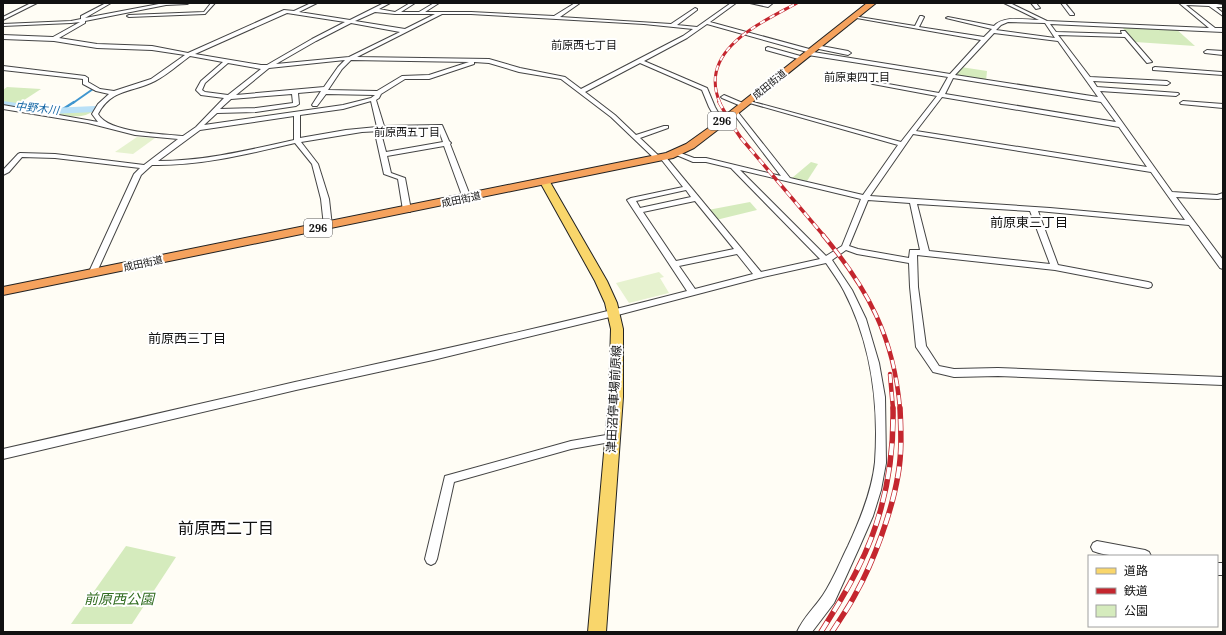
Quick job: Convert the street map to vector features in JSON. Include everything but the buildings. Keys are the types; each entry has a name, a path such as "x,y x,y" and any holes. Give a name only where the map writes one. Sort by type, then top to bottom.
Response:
{"highway":[{"name":"成田街道","path":"3,291 661,158 676,153 721,123 872,3"}],"main road":[{"name":"津田沼停車場前原線","path":"545,182 601,281 611,303 617,329 616,397 597,632"}],"street":[{"path":"3,19 35,3"},
{"path":"54,39 83,22 83,17 109,3"},
{"path":"120,12 121,8 142,3"},
{"path":"3,24 82,20 169,4 187,3"},
{"path":"93,18 205,13 213,3"},
{"path":"295,12 315,3"},
{"path":"92,274 138,174 198,128 228,97 268,67 299,48 388,3"},
{"path":"395,13 413,3"},
{"path":"420,13 438,3"},
{"path":"555,18 578,3"},
{"path":"582,92 685,37 734,3"},
{"path":"752,3 768,6 771,3"},
{"path":"1006,3 1017,7 1045,22 1060,40 1152,170 1223,266"},
{"path":"1033,3 1038,8"},
{"path":"1063,3 1072,14"},
{"path":"1181,3 1223,6"},
{"path":"1181,3 1213,29"},
{"path":"1209,4 1223,15"},
{"path":"672,25 695,9"},
{"path":"374,10 395,13 441,13 555,18 672,25 696,28"},
{"path":"77,119 90,116 114,93 153,80 190,54 286,11 405,31"},
{"path":"315,105 340,68 350,58 441,13"},
{"path":"853,17 985,39"},
{"path":"916,28 922,17"},
{"path":"948,18 994,30 1060,40"},
{"path":"3,454 614,314 759,275 827,260 845,247 864,198 902,144 941,95 951,76 1002,23 1012,21 1045,22 1223,30"},
{"path":"706,22 809,52 1103,100"},
{"path":"1117,25 1149,62"},
{"path":"1054,33 1127,36"},
{"path":"3,37 54,39 97,46 152,48 251,66 268,67 350,58 479,60 489,61 519,70 563,78 613,116 661,158 688,188 759,275"},
{"path":"768,49 848,53"},
{"path":"1207,52 1223,53"},
{"path":"198,128 343,107 374,99 377,97 378,93 404,77 429,77 479,60"},
{"path":"227,61 202,82 199,90 200,92 206,96 228,97 324,91 378,93"},
{"path":"640,61 705,90 721,123"},
{"path":"3,68 85,78 85,83 95,88 114,93"},
{"path":"1155,69 1221,74"},
{"path":"1087,79 1167,83"},
{"path":"873,82 1120,125"},
{"path":"1095,89 1176,94"},
{"path":"215,111 235,112 261,110 296,104 295,92"},
{"path":"724,97 902,144"},
{"path":"374,99 388,174 401,178 407,210"},
{"path":"1183,103 1223,106"},
{"path":"3,107 27,109 105,124 135,133 184,138"},
{"path":"96,110 96,116 105,124"},
{"path":"735,112 787,179"},
{"path":"297,114 297,141 315,164 325,199 328,226"},
{"path":"3,173 7,171 20,155 55,156 148,165 192,163 215,160 323,135 440,126 448,143 467,198"},
{"path":"636,137 666,127"},
{"path":"912,132 1152,170"},
{"path":"384,154 448,143"},
{"path":"676,153 694,160 706,160 734,168 864,198 1032,209 1192,223"},
{"path":"734,168 827,260 848,290 862,319 874,363 880,397 880,463 875,490 867,516 829,598 804,632"},
{"path":"688,188 631,200 693,293"},
{"path":"1170,194 1218,197 1223,195"},
{"path":"638,211 696,198"},
{"path":"913,202 925,253"},
{"path":"1032,209 1055,267"},
{"path":"845,247 857,251 913,261"},
{"path":"675,264 739,251"},
{"path":"1148,285 1055,267 913,252 914,287 921,347 936,369 954,373 998,372 1223,381"},
{"path":"431,559 449,480 571,445 612,438"},
{"path":"1097,547 1140,555"}],"green space":[{"path":"1121,26 1175,28 1195,46 1135,42"},
{"path":"961,67 987,71 986,81 954,76"},
{"path":"7,87 41,89 18,104 3,103 3,90"},
{"path":"94,110 90,113 79,116 67,116 49,112"},
{"path":"137,137 155,138 133,154 115,152"},
{"path":"811,162 818,164 807,181 792,178"},
{"path":"750,202 757,210 716,220 708,210"},
{"path":"659,272 664,277 660,278 669,293 629,303 616,283"},
{"name":"前原西公園","path":"126,546 176,557 132,624 71,624"}],"waterway":[{"path":"73,103 93,89"},
{"name":"中野木川","path":"60,111 74,102"},
{"name":"中野木川","path":"3,104 51,111 95,109"}],"railway":[{"path":"720,103 715,84 717,68 725,53 736,41 751,29 797,3"},
{"path":"719,102 741,138 824,236"},
{"path":"823,235 853,275 866,295 876,315 892,359 900,409"},
{"path":"890,374 893,409"},
{"path":"832,632 863,580 876,551 887,520 899,467 901,442 900,408"},
{"path":"821,632 854,576 874,530 889,470 893,429 893,409"}],"district":[{"name":"前原西七丁目","path":"584,45"},
{"name":"前原東四丁目","path":"857,77"},
{"name":"前原西五丁目","path":"407,132"},
{"name":"前原東三丁目","path":"1029,222"},
{"name":"前原西三丁目","path":"187,338"},
{"name":"前原西二丁目","path":"226,528"}]}
